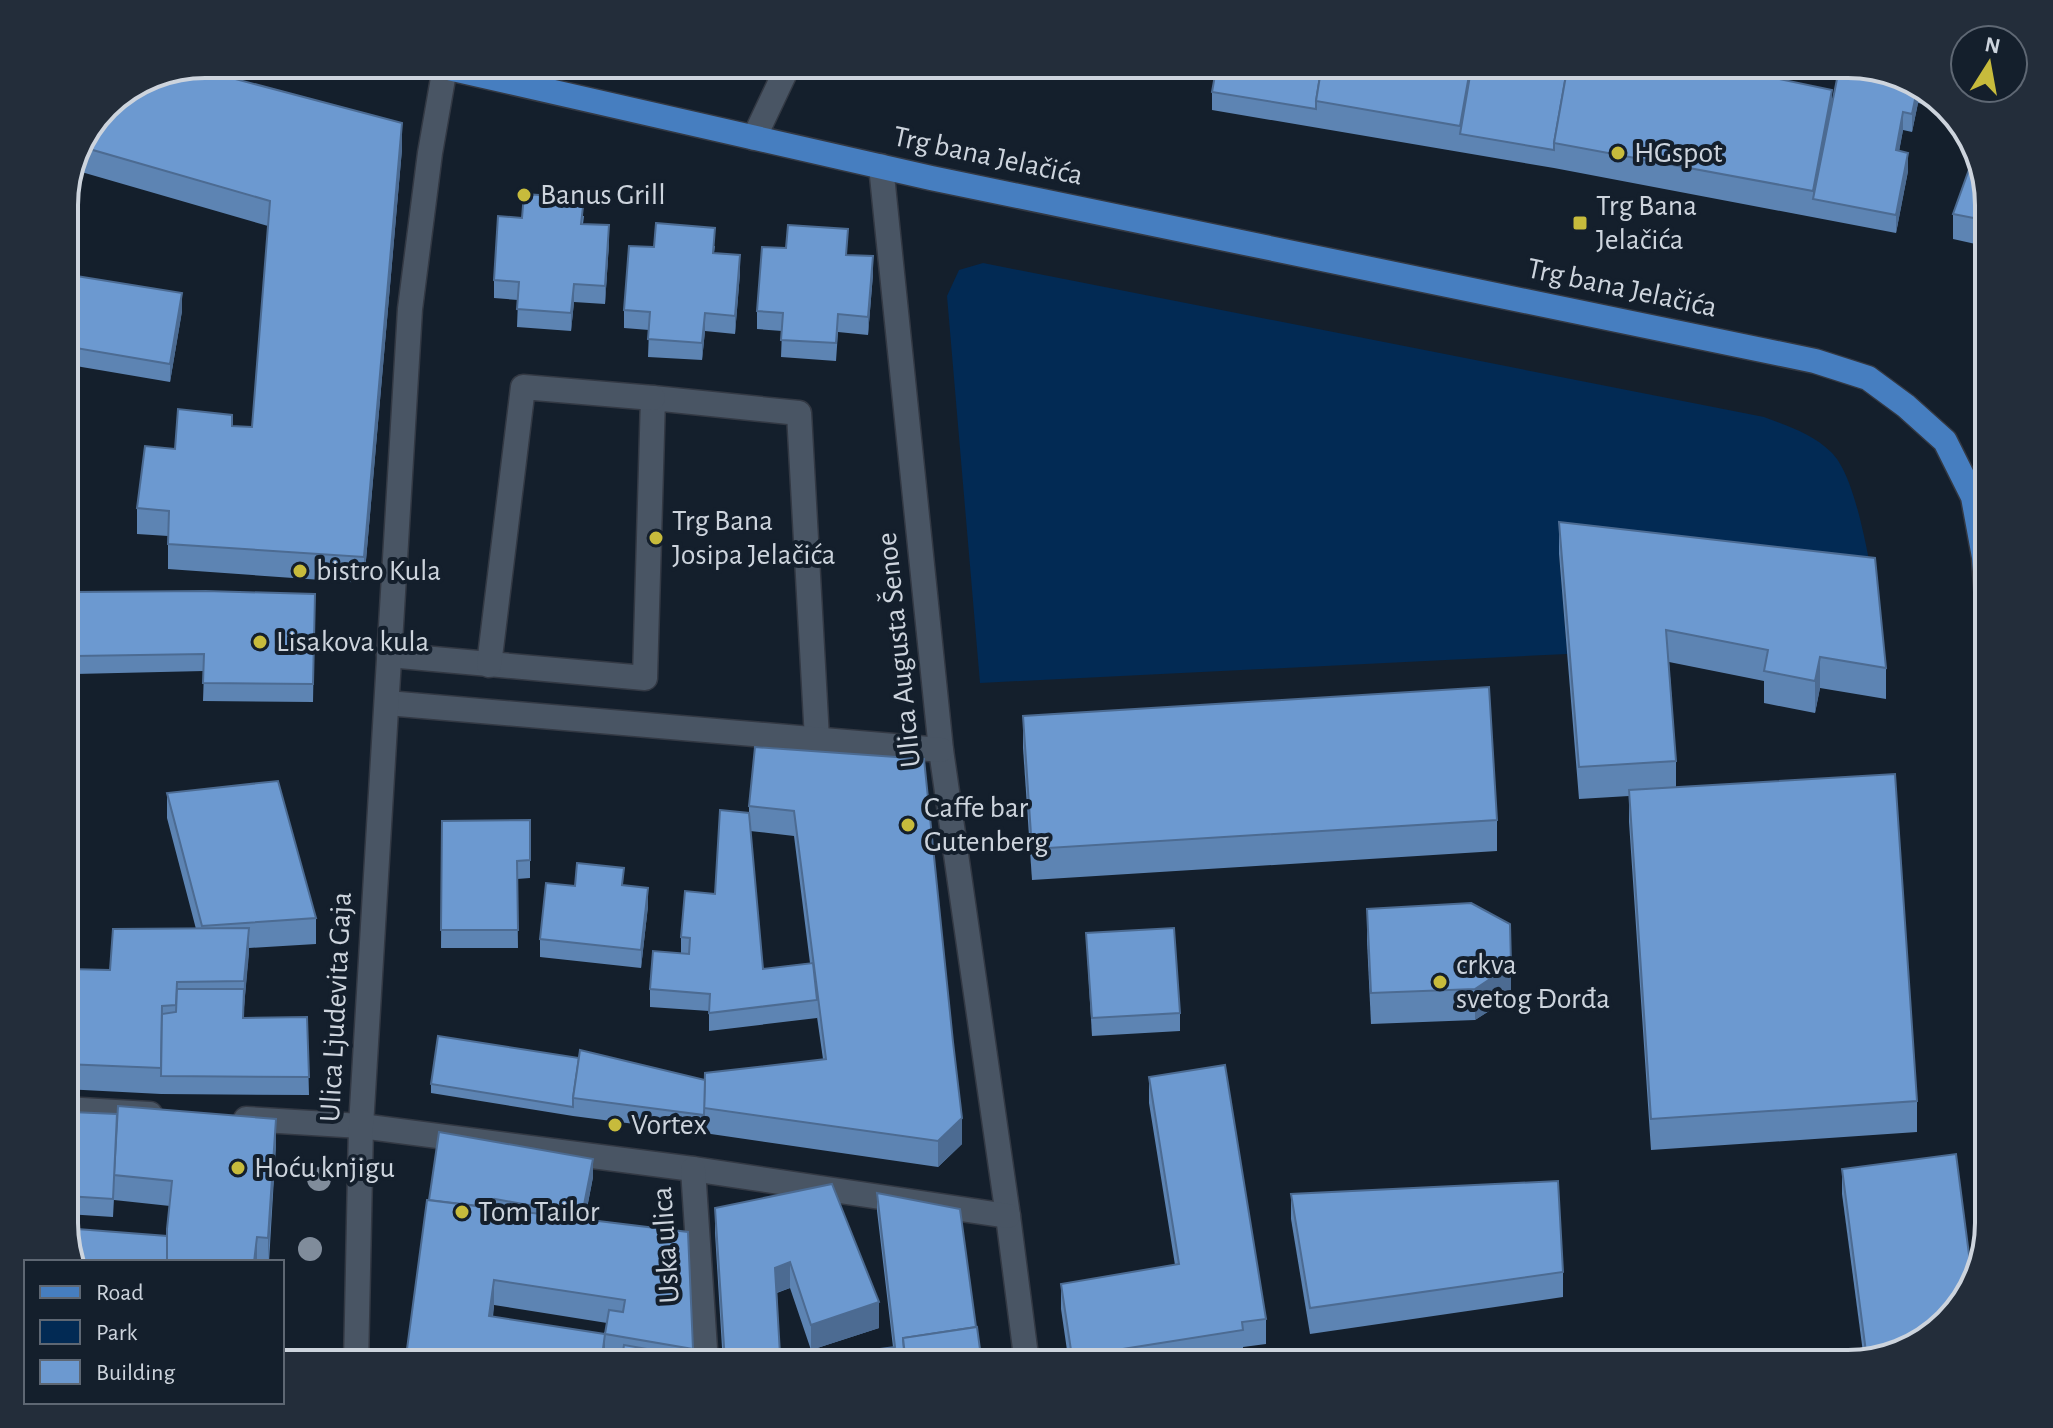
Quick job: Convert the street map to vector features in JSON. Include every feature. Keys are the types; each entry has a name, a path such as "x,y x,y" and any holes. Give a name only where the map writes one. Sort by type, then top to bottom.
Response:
{"main road":[{"name":"Trg bana Jelačića","path":"491,78 961,185 1815,361 1868,378 1945,441 1973,497 1975,508"}],"street":[{"name":"Trg bana Jelačića","path":"387,703 410,309 437,78"},
{"path":"754,138 782,78"},
{"name":"Ulica Augusta Šenoe","path":"881,166 941,750 1025,1350"},
{"path":"489,665 523,387 799,413 817,739"},
{"path":"389,655 645,678 653,398"},
{"path":"387,703 941,750"},
{"name":"Ulica Ljudevita Gaja","path":"356,1350 361,1126 387,703"},
{"path":"78,1110 173,1115"},
{"path":"220,1118 361,1126 693,1169 1008,1216"},
{"name":"Uska ulica","path":"693,1169 705,1350"}],"green space":[{"path":"983,263 1764,417 1816,440 1840,463 1854,497 1875,589 1559,555 1567,654 980,683 947,296 959,270"}],"building":[{"path":"232,78 402,123 364,557 168,544 169,511 137,508 145,446 175,449 178,409 232,415 232,426 252,427 270,201 91,149 104,128 121,110 142,95 189,79"},
{"path":"1214,78 1320,78 1316,109 1212,92"},
{"path":"1320,78 1469,78 1460,126 1316,101"},
{"path":"1470,78 1566,78 1554,150 1460,134"},
{"path":"1566,78 1775,78 1832,90 1813,191 1554,143"},
{"path":"1837,78 1873,80 1915,98 1912,114 1903,112 1896,150 1908,153 1896,215 1813,199"},
{"path":"1969,168 1975,218 1953,214"},
{"path":"524,194 584,198 581,224 609,225 605,286 574,284 571,313 517,309 519,282 494,280 498,216 522,218"},
{"path":"656,223 715,228 713,253 740,255 735,316 705,313 702,343 648,339 650,312 624,310 629,246 654,247"},
{"path":"788,225 848,229 846,255 873,256 868,317 838,314 836,343 781,340 783,313 757,311 762,247 786,248"},
{"path":"78,276 182,293 170,364 78,348"},
{"path":"1559,522 1875,558 1886,668 1820,657 1815,681 1764,671 1768,650 1666,630 1676,761 1579,767"},
{"path":"78,592 315,594 313,684 203,683 204,654 78,656"},
{"path":"1489,687 1497,820 1032,849 1023,716"},
{"path":"755,747 924,759 962,1118 938,1141 704,1108 705,1073 826,1059 794,811 749,806"},
{"path":"1895,774 1917,1101 1651,1119 1629,790"},
{"path":"278,781 316,918 202,926 167,793"},
{"path":"720,810 749,813 763,969 813,963 817,1000 709,1013 710,994 650,989 653,951 689,954 690,938 681,937 685,891 715,894"},
{"path":"530,820 530,860 517,861 518,930 441,930 442,821"},
{"path":"577,863 624,868 622,885 648,888 641,950 540,939 546,883 575,886"},
{"path":"1471,903 1510,924 1511,965 1475,989 1371,993 1367,909"},
{"path":"249,928 244,981 177,982 176,1005 162,1006 161,1068 78,1065 78,969 110,970 113,929"},
{"path":"1174,928 1180,1013 1092,1018 1086,933"},
{"path":"177,989 244,989 243,1018 307,1017 309,1077 161,1076 162,1014 176,1012"},
{"path":"438,1036 579,1058 573,1107 431,1084"},
{"path":"580,1050 705,1080 704,1115 573,1098"},
{"path":"1225,1065 1266,1319 1242,1322 1243,1330 1116,1350 1071,1350 1061,1284 1179,1264 1149,1077"},
{"path":"118,1106 276,1119 268,1238 257,1237 254,1260 167,1260 172,1181 114,1175"},
{"path":"78,1112 117,1114 113,1199 78,1197"},
{"path":"439,1132 593,1159 582,1215 495,1199 494,1208 429,1200"},
{"path":"1956,1154 1969,1258 1962,1279 1943,1307 1918,1329 1881,1346 1866,1349 1842,1169"},
{"path":"1558,1181 1563,1272 1310,1308 1291,1194"},
{"path":"832,1184 879,1302 811,1325 790,1262 775,1268 780,1350 724,1350 715,1208"},
{"path":"877,1193 960,1209 976,1327 903,1338 904,1350 872,1350 895,1347"},
{"path":"427,1200 688,1232 693,1349 605,1334 603,1350 407,1350","holes":["494,1280 625,1300 623,1312 609,1310 605,1334 489,1316"]},
{"path":"78,1229 167,1236 167,1260 84,1260"},
{"path":"977,1327 980,1350 904,1350 903,1338"},
{"path":"624,1345 653,1350 623,1350"}],"place":[{"name":"HGspot","path":"1618,153"},
{"name":"Banus Grill","path":"524,195"},
{"name":"Trg Bana Jelačića","path":"1580,223"},
{"name":"Trg Bana Josipa Jelačića","path":"656,538"},
{"name":"bistro Kula","path":"300,571"},
{"name":"Lisakova kula","path":"260,642"},
{"name":"Caffe bar Gutenberg","path":"908,825"},
{"name":"crkva svetog Đorđa","path":"1440,982"},
{"name":"Vortex","path":"615,1125"},
{"name":"Hoću knjigu","path":"238,1168"},
{"name":"Tom Tailor","path":"462,1212"}]}
